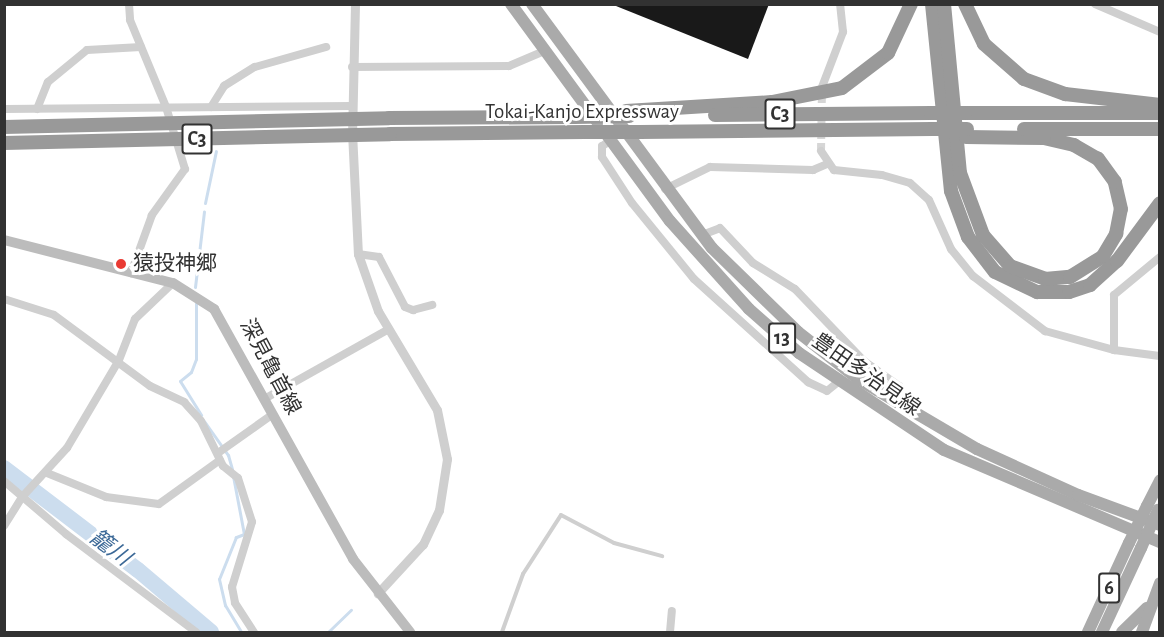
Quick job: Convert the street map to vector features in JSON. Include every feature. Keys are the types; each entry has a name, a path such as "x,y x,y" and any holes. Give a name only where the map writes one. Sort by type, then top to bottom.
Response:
{"highway":[{"path":"628,113 772,102 842,88 888,53 911,4"},
{"path":"932,4 951,191 968,237 995,272 1037,292 1069,292 1090,285 1117,261 1160,203"},
{"path":"944,4 960,173 983,235 1010,266 1045,279 1070,277 1103,256 1116,234 1120,208 1114,182 1098,159 1074,145 1044,138 966,133"},
{"path":"965,4 984,44 1024,79 1065,93 1160,105"},
{"name":"Tokai-Kanjo Expressway","path":"4,127 389,118 560,117 628,113 1160,113"},
{"name":"Tokai-Kanjo Expressway","path":"4,142 390,134 776,131 966,133 1160,129"}],"main road":[{"name":"豊田多治見線","path":"511,4 610,141 721,279 774,332 838,382 944,450 1160,542"},
{"name":"豊田多治見線","path":"532,4 665,189 702,235 798,332 897,404 1008,464 1160,525"},
{"name":"深見亀首線","path":"4,240 173,283 214,309 266,398 343,542 378,593 410,633"},
{"name":"6","path":"1088,633 1155,508 1160,480"},
{"name":"6","path":"1102,633 1135,545"},
{"path":"1142,633 1160,583"},
{"path":"1122,633 1154,597"}],"street":[{"path":"129,4 141,47 166,107 185,169 160,200 131,273"},
{"path":"355,4 352,106 358,254 370,295 437,410 447,459 439,510 423,544 378,593"},
{"path":"822,87 843,32 840,4"},
{"path":"1095,4 1160,32"},
{"path":"37,109 48,82 87,50 141,47"},
{"path":"211,107 224,86 255,67 326,47"},
{"path":"352,67 509,66 545,51"},
{"path":"4,109 352,106"},
{"path":"610,141 602,146 602,157 638,211 694,279 808,382 827,392 838,382"},
{"path":"821,151 827,164 839,172 882,174 910,183 929,200 957,258 991,292 1045,331 1114,350 1160,356"},
{"path":"665,189 710,167 813,170 827,164"},
{"path":"702,235 720,228 753,263 795,289 864,361 898,386 897,404"},
{"path":"358,254 379,257 405,307 412,310 432,305"},
{"path":"1114,350 1114,295 1160,256"},
{"path":"4,526 23,496 46,475 119,360 135,319 173,283"},
{"path":"4,299 54,315 119,360 150,386 184,402 201,421 221,457 238,478 252,522 232,587 235,603 254,633"},
{"path":"266,398 389,329"},
{"path":"46,475 106,497 159,504 221,457 228,445 273,414"},
{"path":"4,481 196,633"},
{"path":"670,633 672,611"}],"lane":[{"path":"502,633 524,574 561,515 614,543 662,556"}],"building":[{"path":"611,4 769,4 748,59"}],"waterway":[{"path":"205,203 216,151"},
{"path":"195,287 204,212"},
{"path":"196,303 196,359 191,372 180,381 201,415"},
{"path":"204,421 228,455 232,469"},
{"name":"籠川","path":"4,468 138,570 211,632"},
{"path":"233,476 244,534 236,537 219,579 225,605 241,632"},
{"path":"328,632 351,610"}],"tunnel":[{"path":"821,151 822,89"}],"place":[{"name":"猿投神郷","path":"121,264"}]}
